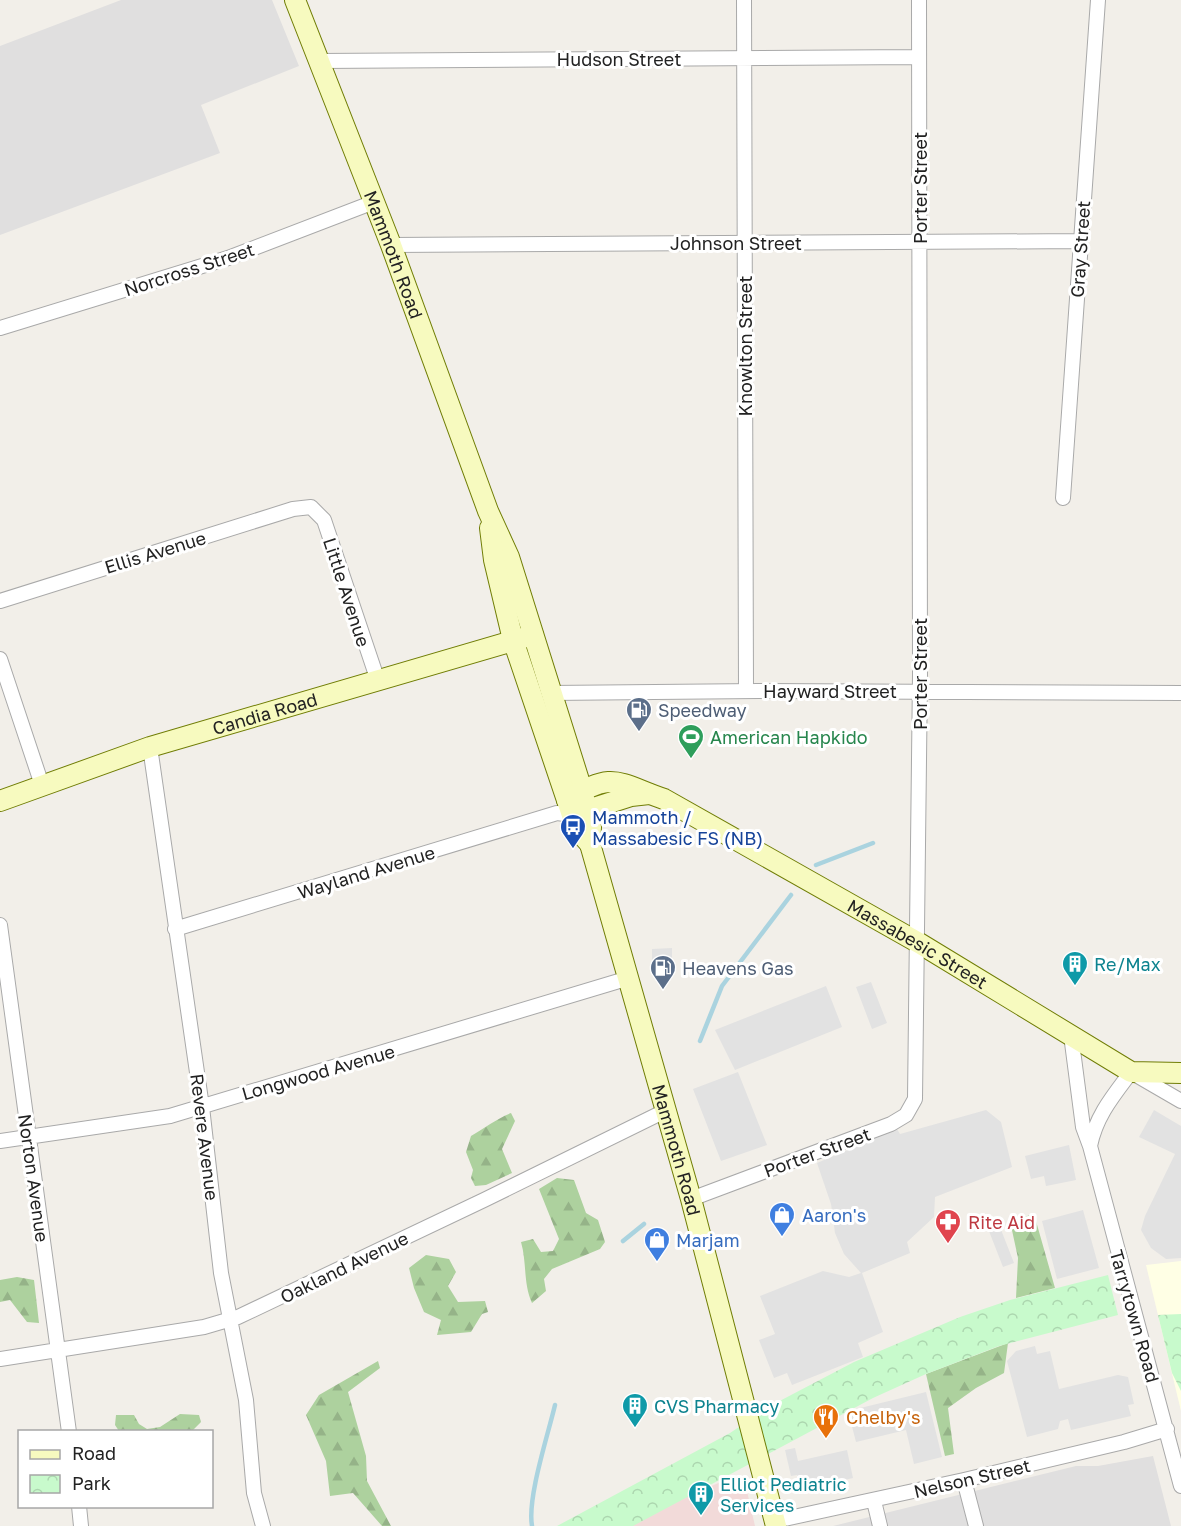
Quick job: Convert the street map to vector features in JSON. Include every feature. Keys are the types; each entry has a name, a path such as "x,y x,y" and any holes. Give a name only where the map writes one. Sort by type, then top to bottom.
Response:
{"main road":[{"name":"Mammoth Road","path":"295,0 391,245 488,511 509,556 550,693 573,806"},
{"name":"Mammoth Road","path":"488,511 494,560 513,640 573,806 592,832 590,844 691,1199 775,1524"},
{"name":"Candia Road","path":"0,801 150,747 533,634"},
{"name":"Massabesic Street","path":"573,806 649,794 679,806 919,943 1131,1072"},
{"path":"1131,1072 1181,1073"}],"street":[{"name":"Knowlton Street","path":"744,0 746,691"},
{"name":"Porter Street","path":"691,1199 891,1124 906,1115 915,1099 919,943 920,692 919,0"},
{"name":"Gray Street","path":"1063,498 1098,0"},
{"name":"Hudson Street","path":"320,60 919,57"},
{"name":"Norcross Street","path":"0,328 228,258 374,202"},
{"name":"Johnson Street","path":"391,245 1081,241"},
{"name":"Ellis Avenue","path":"0,601 293,509 311,507"},
{"name":"Little Avenue","path":"311,507 324,520 378,681"},
{"path":"0,660 42,785"},
{"name":"Hayward Street","path":"550,693 746,691 1181,693"},
{"name":"Revere Avenue","path":"150,747 202,1107 228,1320 246,1400 254,1493 263,1526"},
{"name":"Wayland Avenue","path":"175,929 573,806"},
{"name":"Norton Avenue","path":"0,925 69,1430"},
{"name":"Longwood Avenue","path":"0,1141 170,1116 629,978"},
{"name":"Tarrytown Road","path":"1071,1035 1083,1127 1181,1486"},
{"path":"1090,1146 1093,1131 1103,1110 1131,1072"},
{"name":"Massabesic Street","path":"1131,1072 1181,1101"},
{"name":"Oakland Avenue","path":"0,1359 204,1327 228,1320 484,1200 666,1110"},
{"name":"Nelson Street","path":"775,1524 1124,1442 1167,1429"},
{"path":"964,1480 976,1526"},
{"path":"874,1501 879,1526"},
{"path":"79,1508 81,1526"}],"shaded area":[{"path":"121,0 272,0 299,66 201,105 220,153 0,235 0,46"},
{"path":"672,948 672,959 652,962 652,949"},
{"path":"871,982 887,1023 872,1029 856,987"},
{"path":"826,986 842,1027 735,1070 715,1030"},
{"path":"738,1072 767,1145 721,1161 693,1089"},
{"path":"986,1110 1001,1122 1012,1167 935,1197 934,1217 907,1242 910,1253 862,1273 883,1332 858,1343 863,1357 792,1385 787,1373 774,1378 759,1340 775,1334 760,1296 823,1271 849,1277 861,1273 844,1254 835,1233 831,1204 817,1163 897,1129 900,1134"},
{"path":"1154,1110 1181,1126 1181,1258 1166,1259 1151,1248 1141,1230 1145,1216 1175,1154 1139,1137"},
{"path":"1069,1145 1076,1180 1046,1186 1044,1176 1031,1179 1025,1156"},
{"path":"1083,1210 1099,1268 1057,1279 1042,1221"},
{"path":"998,1222 1014,1263 1003,1267 987,1226"},
{"path":"1181,1261 1181,1411 1146,1265"},
{"path":"1035,1346 1037,1354 1050,1351 1059,1389 1118,1375 1128,1377 1134,1404 1128,1405 1131,1416 1071,1430 1068,1419 1060,1421 1058,1429 1027,1437 1007,1361 1016,1351"},
{"path":"926,1392 942,1457 914,1464 906,1430 856,1442 848,1411"},
{"path":"795,1448 798,1461 847,1450 853,1478 801,1490 797,1475 791,1476 785,1450"},
{"path":"1153,1456 1171,1526 833,1526 1076,1466 1098,1466"},
{"path":"732,1477 744,1478 755,1526 629,1526 666,1506"}],"green space":[{"path":"511,1113 515,1121 502,1149 512,1173 486,1185 475,1186 471,1178 473,1170 466,1152 471,1136"},
{"path":"557,1178 574,1180 586,1213 598,1220 605,1242 600,1249 552,1269 544,1279 546,1291 532,1303 527,1288 521,1242 533,1239 541,1252 553,1251 559,1239 539,1189"},
{"path":"1034,1214 1055,1288 1016,1298 1018,1258 1010,1221"},
{"path":"426,1255 449,1259 456,1272 448,1286 458,1302 485,1301 488,1312 482,1314 471,1332 437,1335 441,1320 424,1312 409,1268"},
{"path":"1108,1275 1118,1315 999,1346 926,1374 873,1398 633,1526 557,1526 730,1433 772,1405 854,1362 960,1317 1010,1300"},
{"path":"17,1277 34,1280 39,1323 27,1322 10,1300 0,1302 0,1280"},
{"path":"1181,1314 1181,1391 1172,1373 1158,1315"},
{"path":"1008,1343 1004,1373 976,1388 948,1408 954,1454 945,1456 926,1374"},
{"path":"378,1361 380,1368 348,1392 366,1456 367,1481 391,1526 382,1526 353,1493 330,1496 326,1461 306,1415 319,1395"},
{"path":"180,1414 199,1415 201,1422 193,1430 118,1430 115,1425 116,1415 134,1415 139,1424 147,1429 160,1427"}],"waterway":[{"path":"816,865 873,843"},
{"path":"700,1041 722,986 791,895"},
{"path":"623,1241 644,1224"},
{"path":"532,1526 531,1514 535,1483 555,1405"}],"place":[{"name":"Speedway","path":"639,733"},
{"name":"American Hapkido","path":"691,760"},
{"name":"Mammoth / Massabesic FS (NB)","path":"573,850"},
{"name":"Re/Max","path":"1075,987"},
{"name":"Heavens Gas","path":"663,991"},
{"name":"Aaron's","path":"782,1238"},
{"name":"Rite Aid","path":"948,1245"},
{"name":"Marjam","path":"657,1263"},
{"name":"CVS Pharmacy","path":"635,1429"},
{"name":"Chelby's","path":"826,1440"},
{"name":"Elliot Pediatric Services","path":"701,1517"}]}
